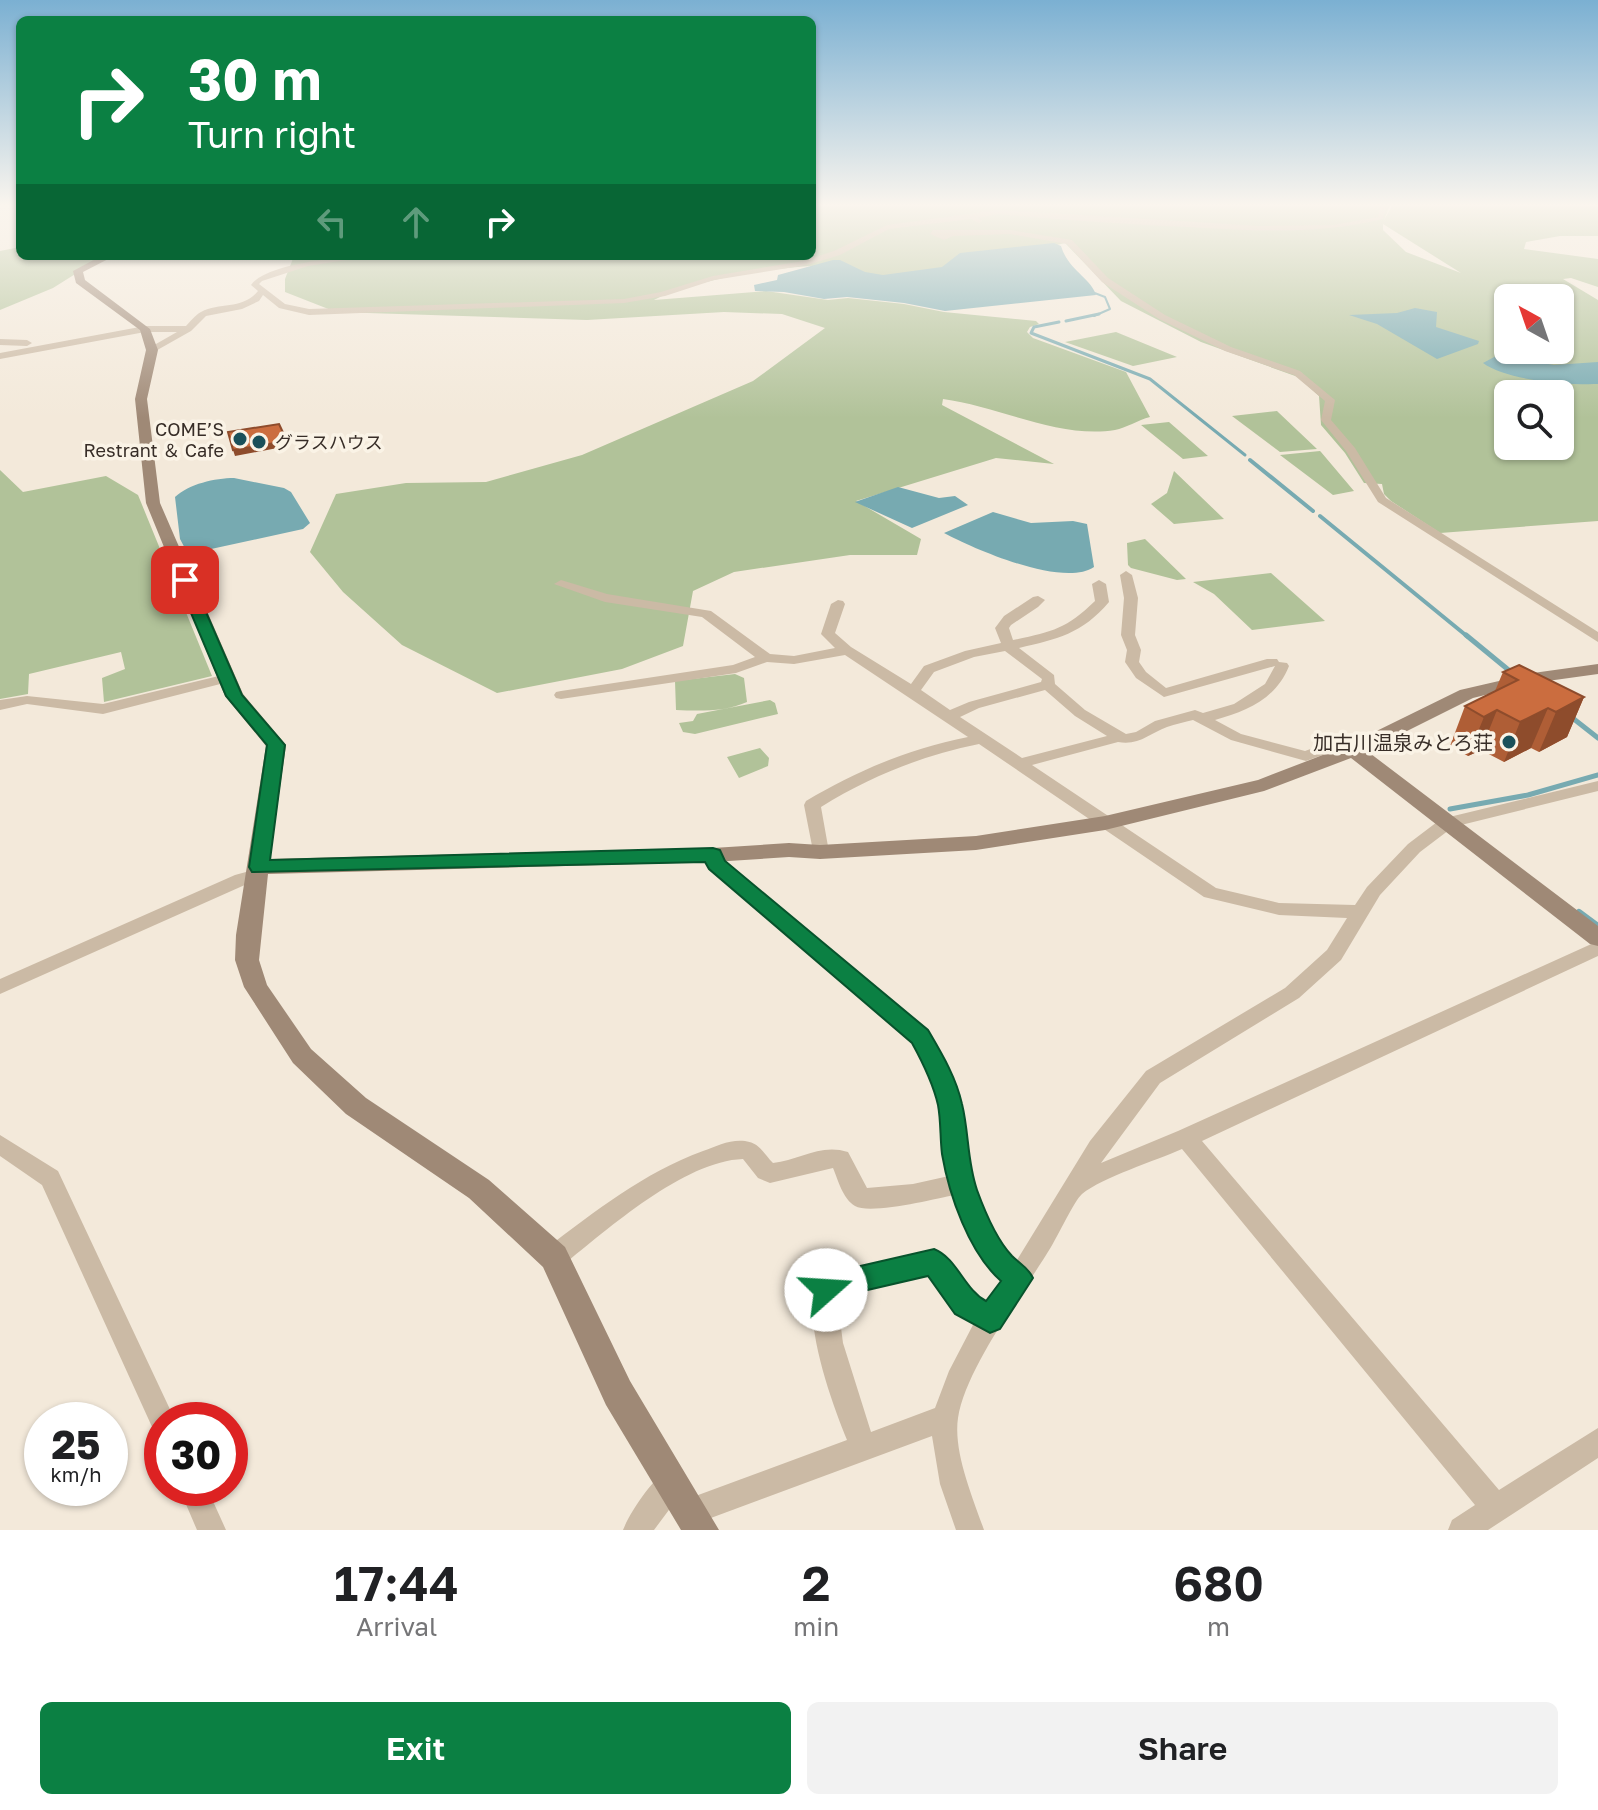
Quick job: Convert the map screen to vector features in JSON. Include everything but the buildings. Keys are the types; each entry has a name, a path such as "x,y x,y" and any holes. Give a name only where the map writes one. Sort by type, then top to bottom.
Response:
{"street":[{"path":"79,274 80,281 145,329 152,350 141,399 153,503 234,696 276,745 247,960 256,987 302,1056 356,1106 479,1189 554,1257 618,1393 696,1521 864,1448 945,1418"},
{"path":"274,274 259,279 255,285 282,306 309,312 624,301 735,274"},
{"path":"1100,274 1162,317 1228,349 1297,373 1330,400 1326,420 1351,450 1382,500 1598,638"},
{"path":"152,350 188,329 203,314 239,307 256,299 262,291"},
{"path":"0,356 145,329 188,329"},
{"path":"0,342 52,344"},
{"path":"1126,575 1131,598 1128,635 1134,650 1132,662 1141,675 1164,693 1236,737 1306,756 1335,745 1353,750 1598,938"},
{"path":"561,584 605,598 706,614 766,658"},
{"path":"911,693 929,669 970,654 1009,647 1073,628 1102,602 1099,584"},
{"path":"1038,600 1029,609 1006,619 1002,628 1009,647 1049,678 1048,685"},
{"path":"838,604 828,634 843,651"},
{"path":"561,695 736,669 766,658 794,660 843,651 858,656 1210,893 1279,909 1358,912"},
{"path":"1018,764 1120,737 1141,736 1160,724 1200,717 1255,699 1275,682 1277,664 1164,693"},
{"path":"0,987 258,871 789,850 820,852 976,843 1105,823 1264,785 1353,750 1467,694 1533,678 1598,669"},
{"path":"0,705 27,700 103,709 227,678"},
{"path":"947,717 974,705 1048,685"},
{"path":"1048,685 1080,713 1120,737"},
{"path":"820,852 812,805 876,767 939,746 980,739"},
{"path":"970,1530 954,1484 946,1444 945,1418 958,1380 990,1319 1019,1278 1098,1148 1153,1077 1292,993 1334,955 1358,912 1414,848 1447,823 1598,786"},
{"path":"713,855 716,864 920,1037 938,1068 950,1104 955,1154 962,1183 984,1237 1002,1264 1019,1278"},
{"path":"1075,1188 1094,1176 1186,1138 1598,948"},
{"path":"1186,1138 1496,1508"},
{"path":"0,1144 50,1178 154,1402"},
{"path":"554,1257 656,1180 729,1152 746,1149 767,1172 772,1173 829,1156 840,1159 855,1192 863,1199 913,1194 962,1183"},
{"path":"864,1448 838,1371 824,1304 826,1290 843,1283 934,1262 965,1304 990,1319"},
{"path":"1462,1530 1598,1442"},
{"path":"637,1530 673,1481"},
{"path":"201,1506 212,1530"}],"green space":[{"path":"0,274 75,274 53,288 0,310"},
{"path":"287,274 746,274 692,286 654,300 766,291 1036,321 1039,324 1030,327 1027,332 1033,338 1126,372 1150,417 1123,428 1094,432 1050,426 943,399 942,405 1054,464 996,458 856,501 921,539 917,555 850,555 734,572 693,591 683,646 622,669 497,693 402,645 343,592 310,552 336,494 406,483 486,482 582,455 753,381 825,328 782,314 724,312 587,320 336,312 285,292"},
{"path":"1095,274 1598,274 1598,287 1571,278 1563,279 1571,284 1494,284 1494,364 1574,364 1574,286 1598,300 1598,521 1440,533 1391,501 1384,494 1382,484 1364,483 1345,453 1321,425 1319,396 1298,377 1201,342 1121,301"},
{"path":"1116,332 1177,357 1133,366 1065,342"},
{"path":"1277,411 1317,449 1280,452 1232,416"},
{"path":"1169,422 1208,456 1183,459 1141,425"},
{"path":"1320,451 1354,491 1333,495 1280,455"},
{"path":"0,470 23,492 106,476 138,495 212,676 104,702 102,678 125,669 121,652 29,674 28,694 0,699"},
{"path":"1174,471 1224,519 1174,524 1151,504 1167,493"},
{"path":"1145,539 1186,579 1177,580 1131,568 1128,565 1127,543"},
{"path":"1271,573 1325,621 1252,630 1214,594 1193,582"},
{"path":"735,674 744,678 747,702 721,709 676,710 675,681"},
{"path":"770,700 775,703 778,714 695,734 683,732 679,723 693,721 697,714"},
{"path":"760,748 769,758 768,766 739,778 727,757"}],"water":[{"path":"780,274 1081,274 1096,295 945,311 847,297 824,299 755,291 754,285 777,280"},
{"path":"1415,308 1437,312 1436,327 1479,341 1478,344 1437,359 1377,324 1349,315 1397,313"},
{"path":"1494,357 1494,364 1598,362 1598,384 1522,378 1483,363"},
{"path":"234,478 291,492 310,523 303,529 188,554 180,539 175,497 203,483"},
{"path":"898,487 939,498 955,496 968,505 912,528 855,502"},
{"path":"993,512 1031,523 1073,521 1087,524 1094,567 1080,572 1041,570 996,556 944,533"}],"waterway":[{"path":"1092,292 1105,297 1110,309 1098,314"},
{"path":"1066,321 1098,314"},
{"path":"1094,316 1098,314"},
{"path":"1059,322 1034,327 1031,333 1150,379 1245,455"},
{"path":"1250,460 1313,511"},
{"path":"1320,516 1468,637"},
{"path":"1466,635 1511,672"},
{"path":"1570,716 1598,738"},
{"path":"1450,809 1528,795 1598,775"},
{"path":"1579,912 1598,926"}],"place":[{"name":"COME’S Restrant ＆ Cafe","path":"240,439"},
{"name":"グラスハウス","path":"259,442"},
{"name":"加古川温泉みとろ荘","path":"1509,742"}],"route":[{"path":"185,580 234,696 276,745 259,867 713,855 716,864 920,1037 938,1068 950,1104 955,1154 964,1190 984,1237 1002,1264 1019,1278 990,1319 978,1314 956,1295 934,1262 843,1283 826,1290"}]}
